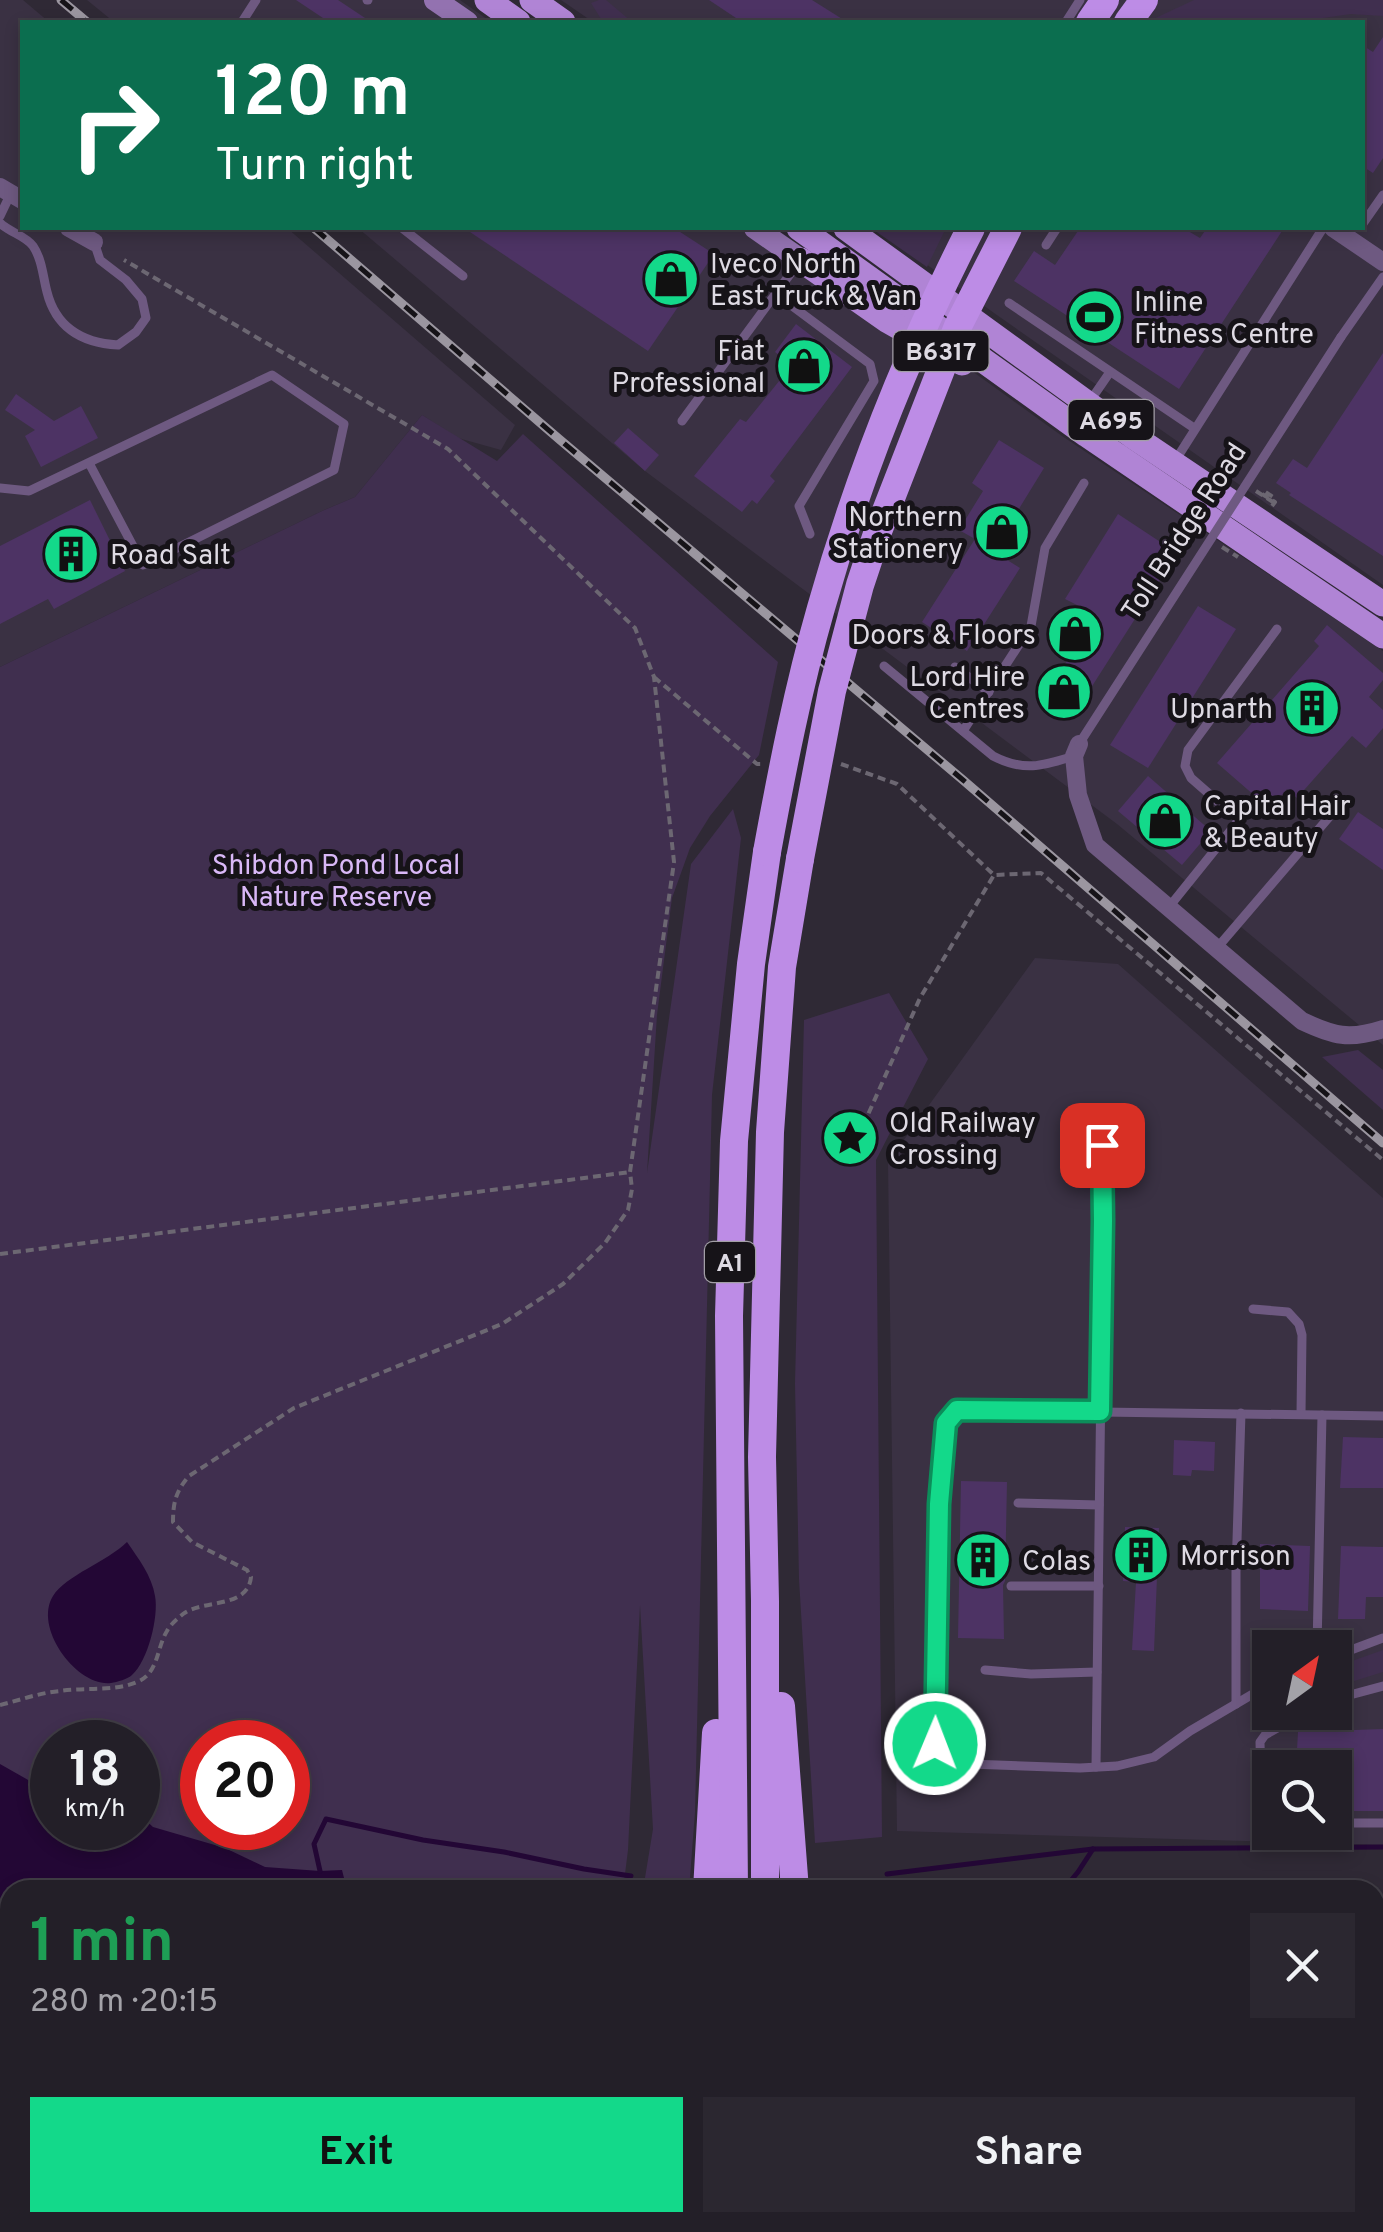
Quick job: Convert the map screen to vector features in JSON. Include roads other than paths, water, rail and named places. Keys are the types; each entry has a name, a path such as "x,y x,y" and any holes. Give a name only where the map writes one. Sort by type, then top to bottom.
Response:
{"highway":[{"name":"A1","path":"734,1880 728,1316 734,1142 766,852 792,722 836,556 898,385 970,230"},
{"name":"A1","path":"764,1880 762,1456 770,1132 782,968 832,691 860,585 958,326 1007,230"},
{"path":"765,1600 780,1686 794,1880"},
{"path":"708,1880 716,1734 732,1674"}],"main road":[{"path":"487,0 515,20"},
{"path":"532,0 560,20"},
{"path":"553,0 575,20"},
{"name":"B6317","path":"758,230 888,321 1088,435"},
{"name":"A695","path":"802,230 1088,435 1383,636"},
{"name":"A695","path":"849,230 1088,404 1383,604"}],"street":[{"path":"73,230 94,242"},
{"path":"1358,231 1383,262"},
{"path":"1076,750 1078,795 1095,845 1302,1021 1343,1036 1383,1029"}],"lane":[{"path":"11,193 0,220 6,229 32,243 57,318 76,336 118,346 146,318 142,299 126,280 100,260 94,242"},
{"path":"1365,221 1383,195"},
{"path":"405,230 463,276"},
{"path":"1046,245 1056,230"},
{"path":"1174,463 1322,230"},
{"path":"682,420 800,260"},
{"name":"Toll Bridge Road","path":"1076,750 1383,277"},
{"path":"776,294 870,364 874,382 799,506 810,534"},
{"path":"1009,304 1194,428"},
{"path":"1088,404 1110,372"},
{"path":"0,488 29,491 89,462 272,376 344,424 334,470 143,565 89,462"},
{"path":"963,731 1031,626 1045,548 1084,484"},
{"path":"1169,907 1239,820 1191,778 1184,766 1188,750 1277,630"},
{"path":"884,666 993,756 1013,766 1040,766 1076,750"},
{"path":"954,667 989,692"},
{"path":"1217,948 1336,808"},
{"path":"1096,1767 1102,1145"},
{"path":"1253,1310 1288,1312 1299,1324 1301,1414"},
{"path":"1252,1695 1154,1757 1117,1766 936,1760 939,1504 946,1423 957,1410 1383,1416"},
{"path":"1236,1704 1241,1413"},
{"path":"1317,1630 1322,1415"},
{"path":"1018,1504 1099,1505"},
{"path":"1011,1586 1098,1586"},
{"path":"1352,1650 1383,1638"},
{"path":"986,1670 1098,1672"},
{"path":"1352,1694 1383,1686"},
{"path":"1260,1750 1260,1742 1274,1730"},
{"path":"1352,1822 1383,1823"}],"waterway":[{"path":"320,1871 314,1844 326,1819 631,1876"},
{"path":"887,1874 1093,1849 1383,1847"},
{"path":"1071,1880 1093,1849"}],"railway":[{"path":"61,0 85,20"},
{"path":"316,230 1383,1143"}],"place":[{"name":"Iveco North East Truck & Van","path":"671,279"},
{"name":"Inline Fitness Centre","path":"1095,317"},
{"name":"Fiat Professional","path":"804,366"},
{"name":"Northern Stationery","path":"1002,532"},
{"name":"Road Salt","path":"71,554"},
{"name":"Doors & Floors","path":"1075,634"},
{"name":"Lord Hire Centres","path":"1064,692"},
{"name":"Upnarth","path":"1312,708"},
{"name":"Capital Hair & Beauty","path":"1165,821"},
{"name":"Old Railway Crossing","path":"850,1138"},
{"name":"Morrison","path":"1141,1555"},
{"name":"Colas","path":"983,1560"}],"park label":[{"name":"Shibdon Pond Local Nature Reserve","path":"336,880"}]}
